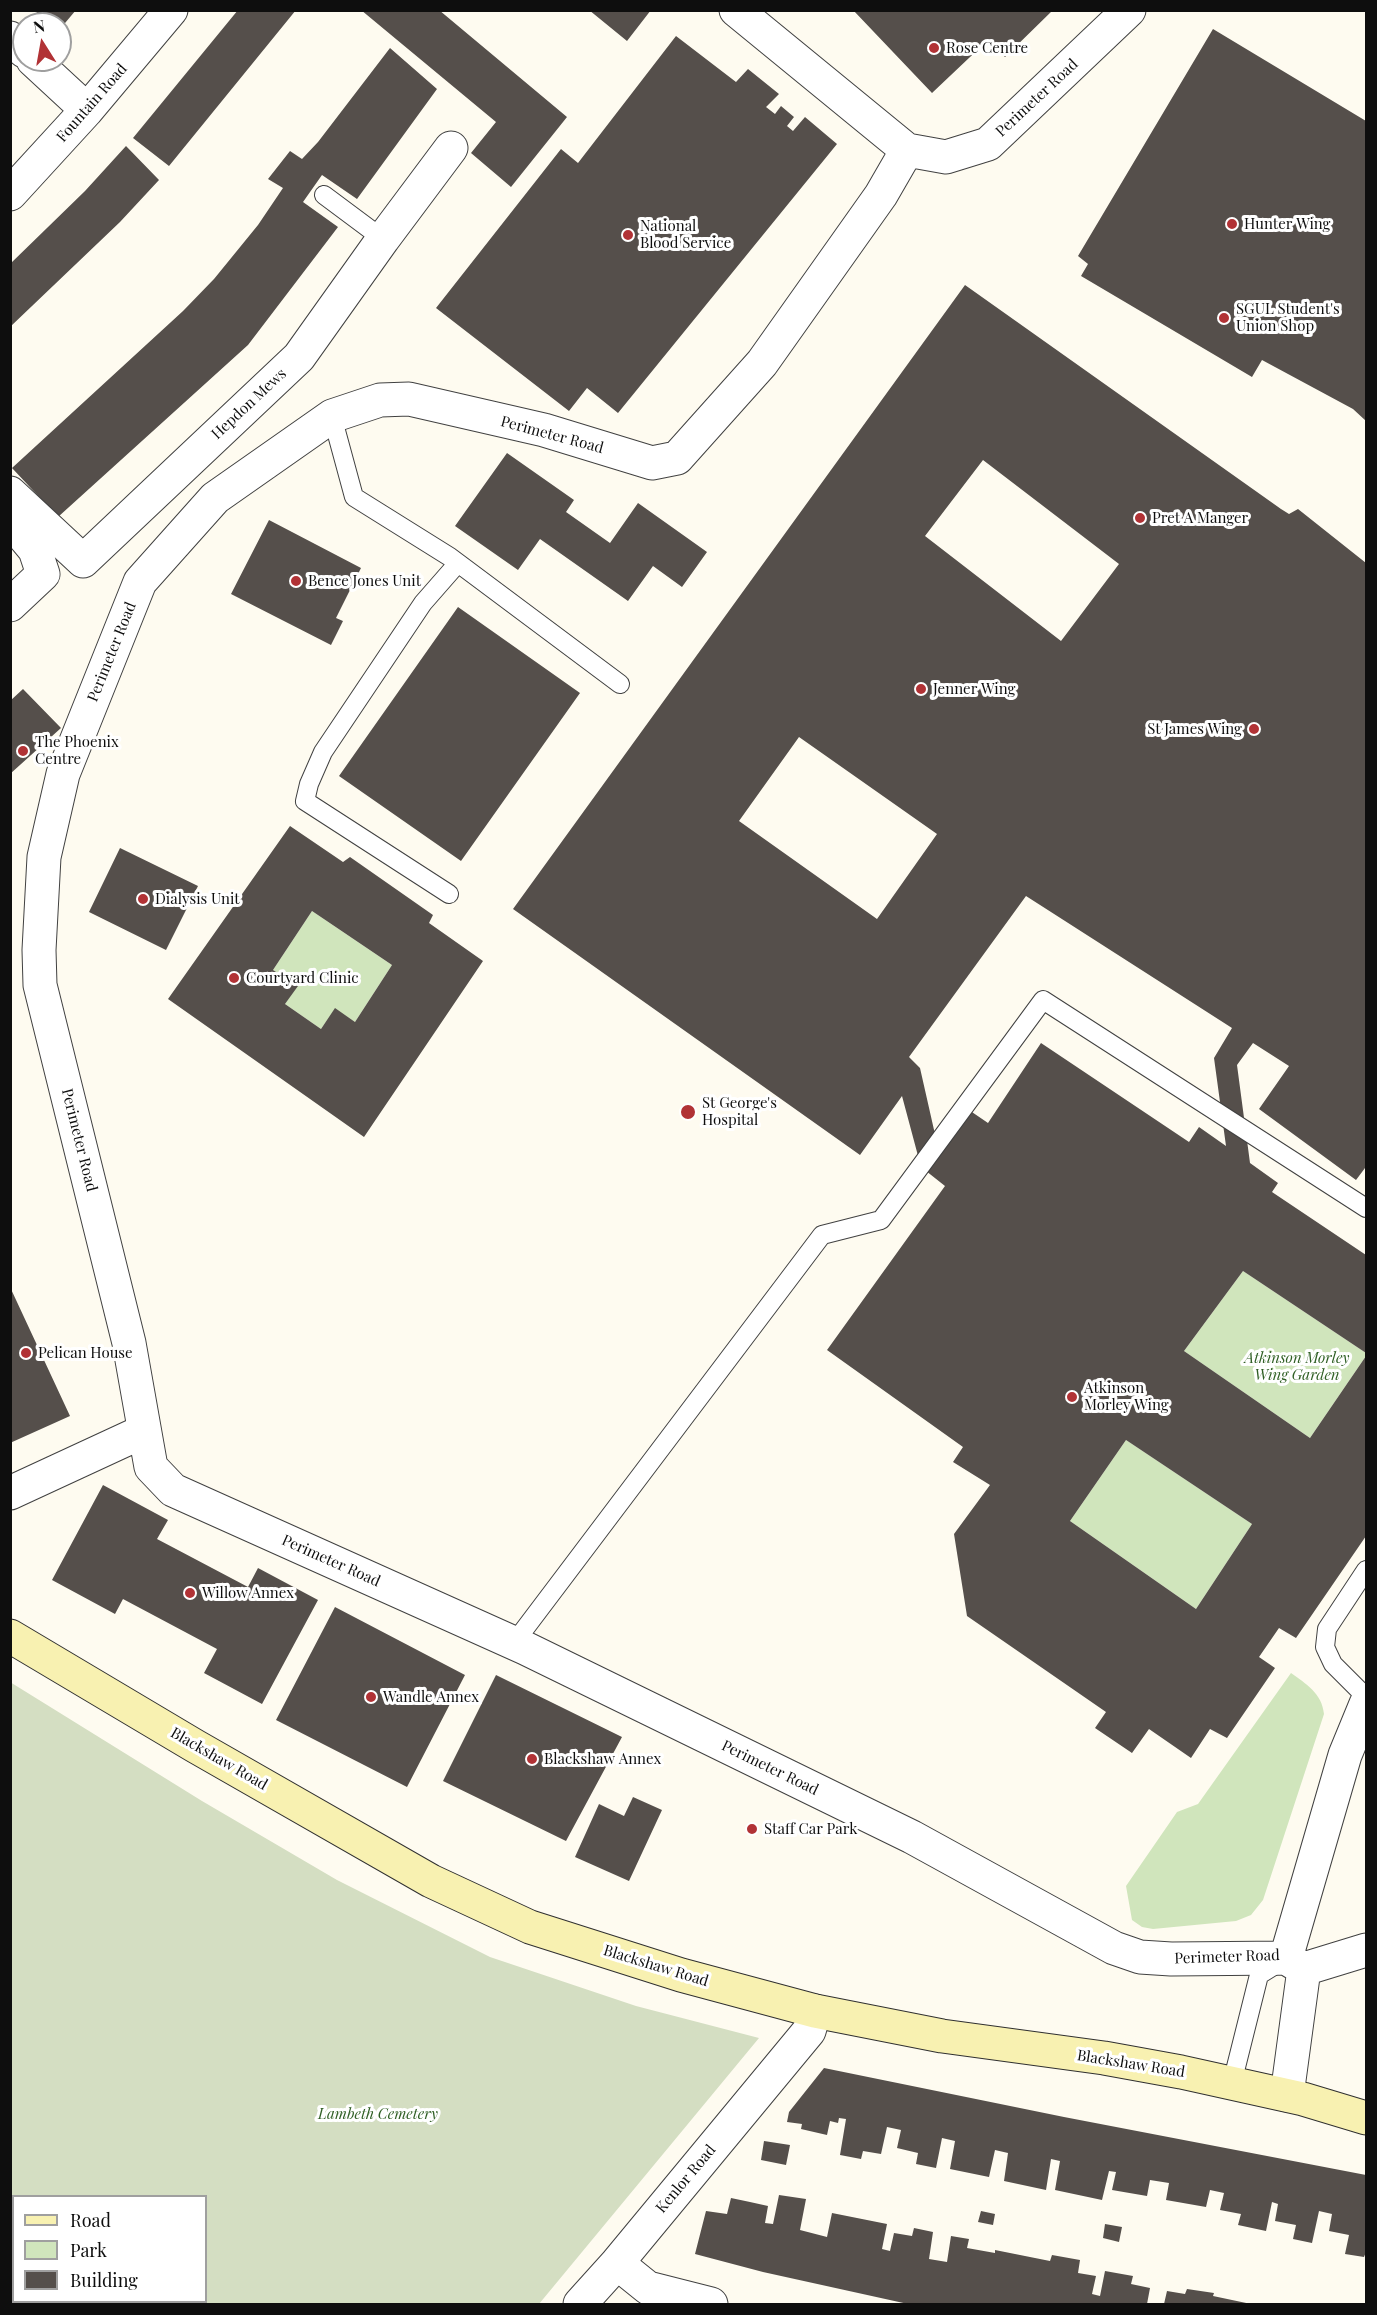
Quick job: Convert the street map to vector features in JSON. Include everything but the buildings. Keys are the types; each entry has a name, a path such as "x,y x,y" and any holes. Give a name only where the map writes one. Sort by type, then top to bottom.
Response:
{"street":[{"name":"Fountain Road","path":"10,194 87,110 171,10"},
{"path":"736,10 907,150"},
{"name":"Perimeter Road","path":"1129,10 988,144 946,157 907,150 881,195 762,363 677,458 652,463 544,430 409,399 380,400 332,416 215,498 140,582 63,774 44,857 39,950 40,985 126,1332 151,1467 173,1490 514,1643 912,1837 1114,1948 1140,1957 1295,1963 1345,1755 1366,1704"},
{"path":"46,72 87,110"},
{"name":"Hepdon Mews","path":"10,493 83,561 299,357 383,238 451,148"},
{"path":"10,520 35,550 43,574 10,605"},
{"path":"10,1492 144,1431"},
{"name":"Blackshaw Road","path":"10,1636 195,1746 431,1881 530,1927 681,1975 815,2011 942,2036 1104,2058 1181,2072 1287,2095 1366,2118"},
{"path":"1287,2095 1295,1963 1366,1950"},
{"name":"Kenlor Road","path":"580,2304 808,2031 815,2011"},
{"path":"616,2263 648,2289 711,2304"}],"lane":[{"path":"324,195 383,238"},
{"path":"332,416 354,497 458,563 620,684"},
{"path":"449,894 305,801 309,784 323,752 423,603 458,563"},
{"path":"514,1643 822,1235 881,1220 1043,1000 1366,1208"},
{"path":"1366,1570 1327,1629 1325,1647 1333,1664 1366,1697"},
{"path":"1232,2083 1259,1975 1295,1963"}],"green space":[{"path":"312,911 392,965 355,1022 335,1009 321,1029 285,1004 297,986 273,970"},
{"name":"Atkinson Morley Wing Garden","path":"1243,1271 1366,1353 1310,1438 1184,1351"},
{"path":"1126,1440 1252,1524 1196,1609 1070,1521"},
{"path":"1291,1673 1308,1685 1317,1695 1324,1714 1263,1900 1251,1915 1236,1921 1153,1929 1142,1927 1132,1920 1126,1886 1177,1812 1198,1804"},
{"name":"Lambeth Cemetery","path":"10,1682 202,1801 337,1880 490,1957 636,2006 759,2038 539,2304 11,2304"}],"place":[{"name":"Rose Centre","path":"934,48"},
{"name":"Hunter Wing","path":"1232,224"},
{"name":"National Blood Service","path":"628,235"},
{"name":"SGUL Student's Union Shop","path":"1224,318"},
{"name":"Pret A Manger","path":"1140,518"},
{"name":"Bence Jones Unit","path":"296,581"},
{"name":"Jenner Wing","path":"921,689"},
{"name":"St James Wing","path":"1254,729"},
{"name":"The Phoenix Centre","path":"23,751"},
{"name":"Dialysis Unit","path":"143,899"},
{"name":"Courtyard Clinic","path":"234,978"},
{"name":"St George's Hospital","path":"688,1112"},
{"name":"Pelican House","path":"26,1353"},
{"name":"Atkinson Morley Wing","path":"1072,1397"},
{"name":"Willow Annex","path":"190,1593"},
{"name":"Wandle Annex","path":"371,1697"},
{"name":"Blackshaw Annex","path":"532,1759"},
{"name":"Staff Car Park","path":"752,1829"}]}
